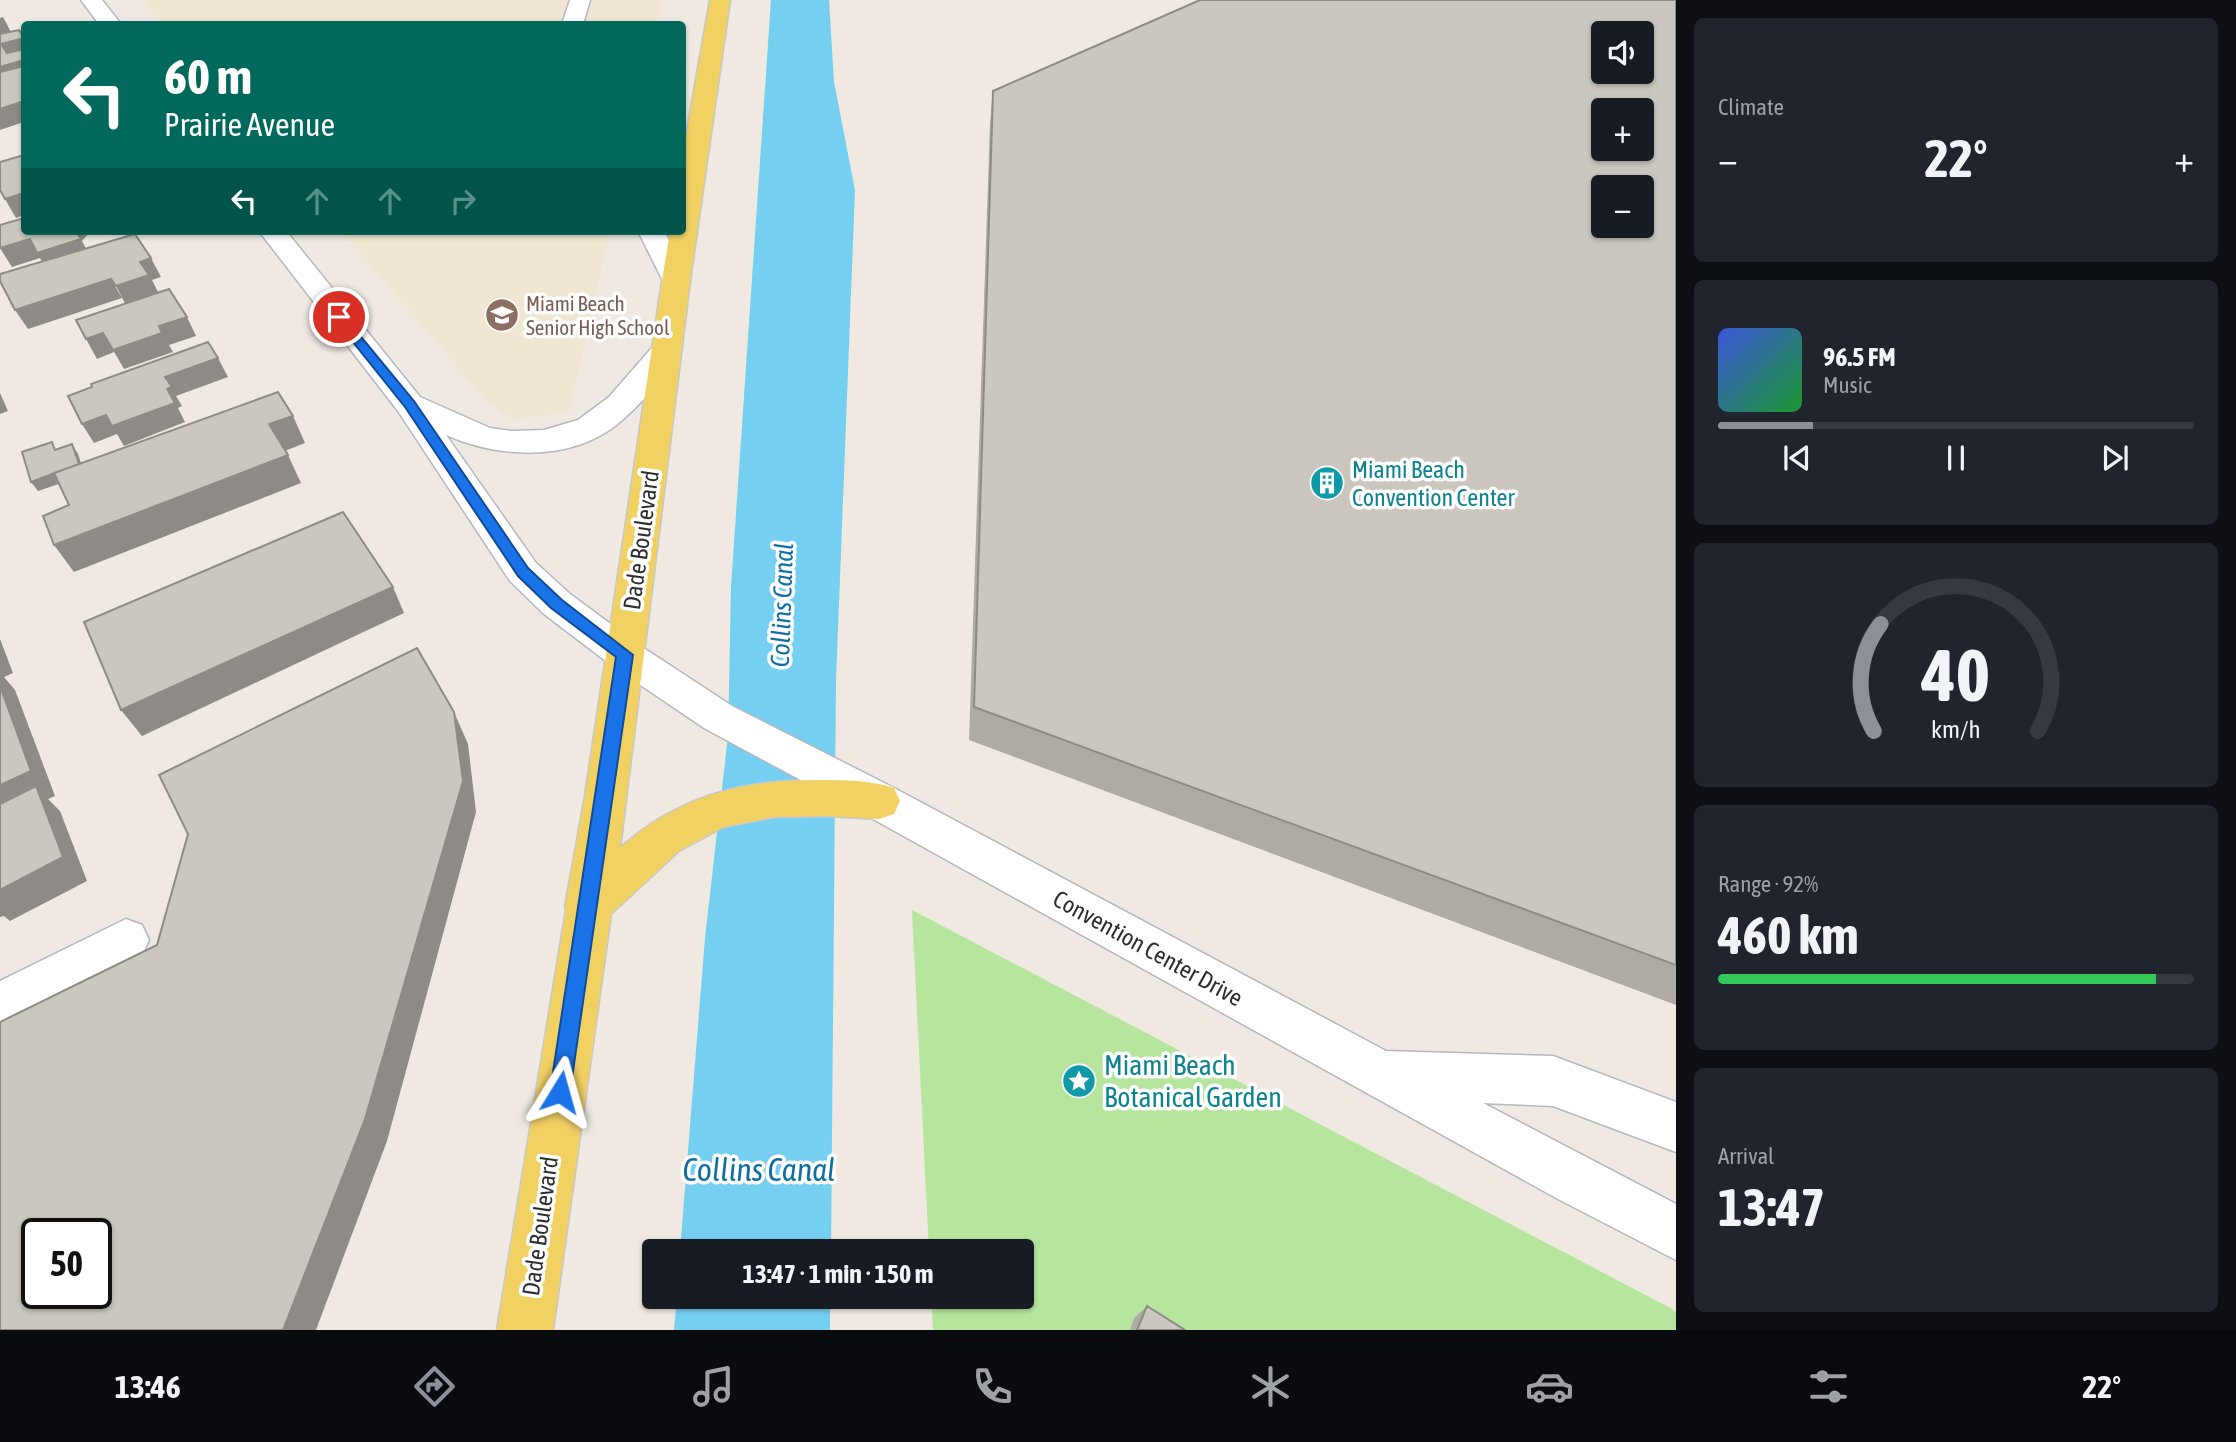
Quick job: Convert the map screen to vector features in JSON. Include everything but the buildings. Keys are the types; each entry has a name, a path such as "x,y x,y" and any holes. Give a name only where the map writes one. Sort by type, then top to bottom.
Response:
{"main road":[{"name":"Dade Boulevard","path":"686,217 720,0"},
{"name":"Dade Boulevard","path":"525,1330 639,567 683,235"},
{"path":"587,907 660,841 678,828 701,818 748,803 858,795"}],"street":[{"path":"91,0 108,21"},
{"path":"574,21 580,0"},
{"name":"Convention Center Drive","path":"275,235 409,404 523,572 557,604 625,655 718,717 858,795 1676,1233"},
{"path":"653,235 676,281"},
{"path":"409,404 483,437 508,442 555,439 601,421 667,348"},
{"path":"0,1006 125,940"},
{"path":"1380,1074 1553,1081 1676,1127"}],"shaded area":[{"path":"142,0 662,0 658,21 160,21"},
{"name":"Miami Beach Senior High School","path":"344,235 609,235 569,413 511,419 484,398"}],"green space":[{"name":"Miami Beach Botanical Garden","path":"912,910 1676,1311 1676,1330 933,1330 932,1309 1034,1309 1034,1239 928,1239"}],"water":[{"name":"Collins Canal","path":"771,0 829,0 834,82 855,190 836,681 831,1239 681,1239 705,938 728,736 731,587"},
{"path":"676,1309 830,1309 830,1330 674,1330"}],"place":[{"name":"Miami Beach Senior High School","path":"502,315"},
{"name":"Miami Beach Convention Center","path":"1327,483"},
{"name":"Miami Beach Botanical Garden","path":"1079,1081"}],"route":[{"path":"339,317 409,404 523,572 557,604 625,655 560,1092"}]}
